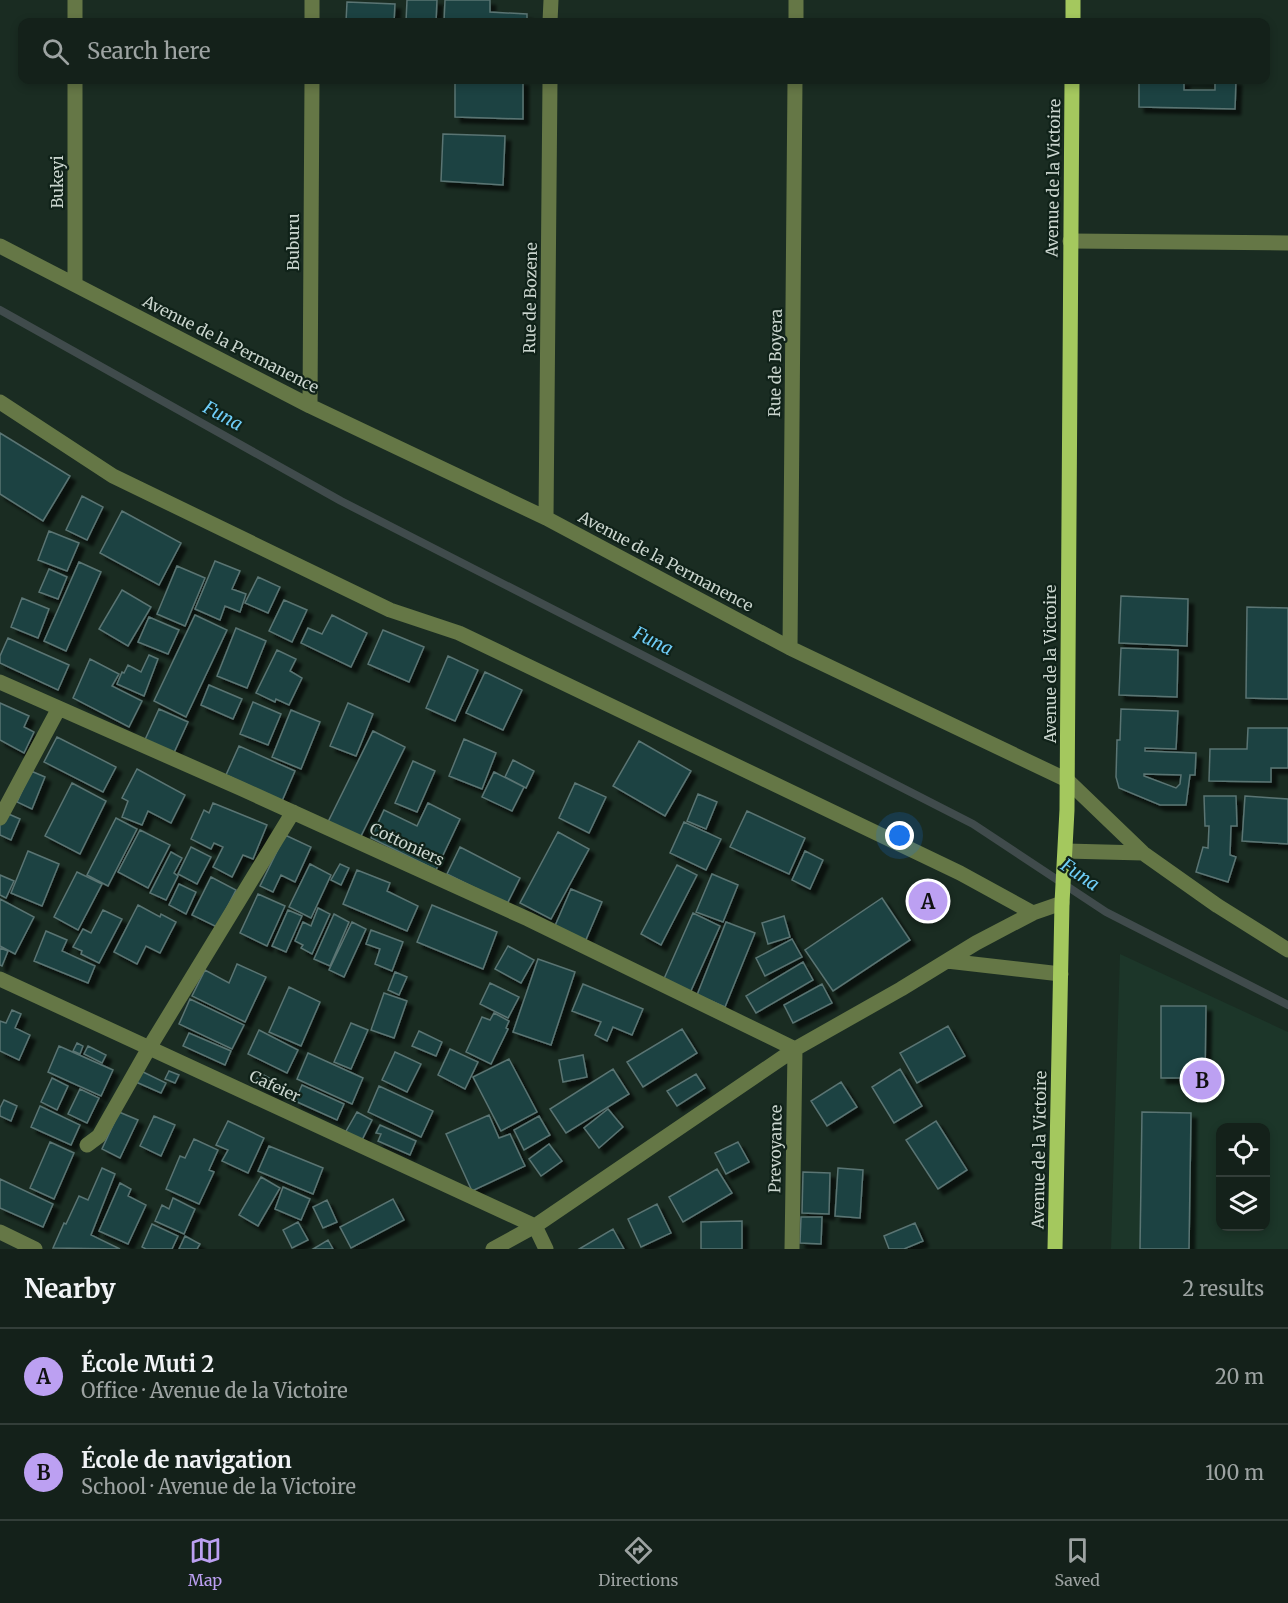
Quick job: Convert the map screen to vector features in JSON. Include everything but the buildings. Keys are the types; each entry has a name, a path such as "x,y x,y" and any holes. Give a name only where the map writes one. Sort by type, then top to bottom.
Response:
{"main road":[{"path":"1073,0 1073,18"},
{"name":"Avenue de la Victoire","path":"1054,1249 1067,780 1072,84"}],"street":[{"path":"75,0 75,18"},
{"path":"312,0 312,18"},
{"path":"550,0 550,18"},
{"path":"796,0 796,18"},
{"name":"Bukeyi","path":"75,84 75,284"},
{"name":"Buburu","path":"310,406 312,84"},
{"name":"Rue de Bozene","path":"546,518 550,84"},
{"name":"Rue de Boyera","path":"790,648 795,84"},
{"path":"1070,241 1288,243"},
{"name":"Avenue de la Permanence","path":"0,246 310,406 546,518 790,648 1067,780 1143,853 1218,906 1288,950"},
{"path":"0,402 112,476 390,610 459,633 960,873 1033,913"},
{"name":"Cottoniers","path":"0,682 528,919 795,1049"},
{"path":"0,818 59,708"},
{"path":"87,1145 99,1136 149,1048 293,812"},
{"path":"1065,859 1143,853"},
{"path":"493,1249 535,1226 795,1049 947,961 1063,898"},
{"path":"947,961 1061,974"},
{"name":"Cafeier","path":"0,979 535,1226"},
{"name":"Prevoyance","path":"792,1249 795,1049"},
{"path":"535,1226 546,1249"},
{"path":"0,1232 35,1249"}],"shaded area":[{"path":"1120,954 1288,1032 1288,1249 1111,1249"}],"waterway":[{"name":"Funa","path":"0,310 341,501 973,824 1106,912 1288,1005"}],"place":[{"name":"École Muti 2","path":"928,901"},
{"name":"École de navigation","path":"1202,1080"}]}
